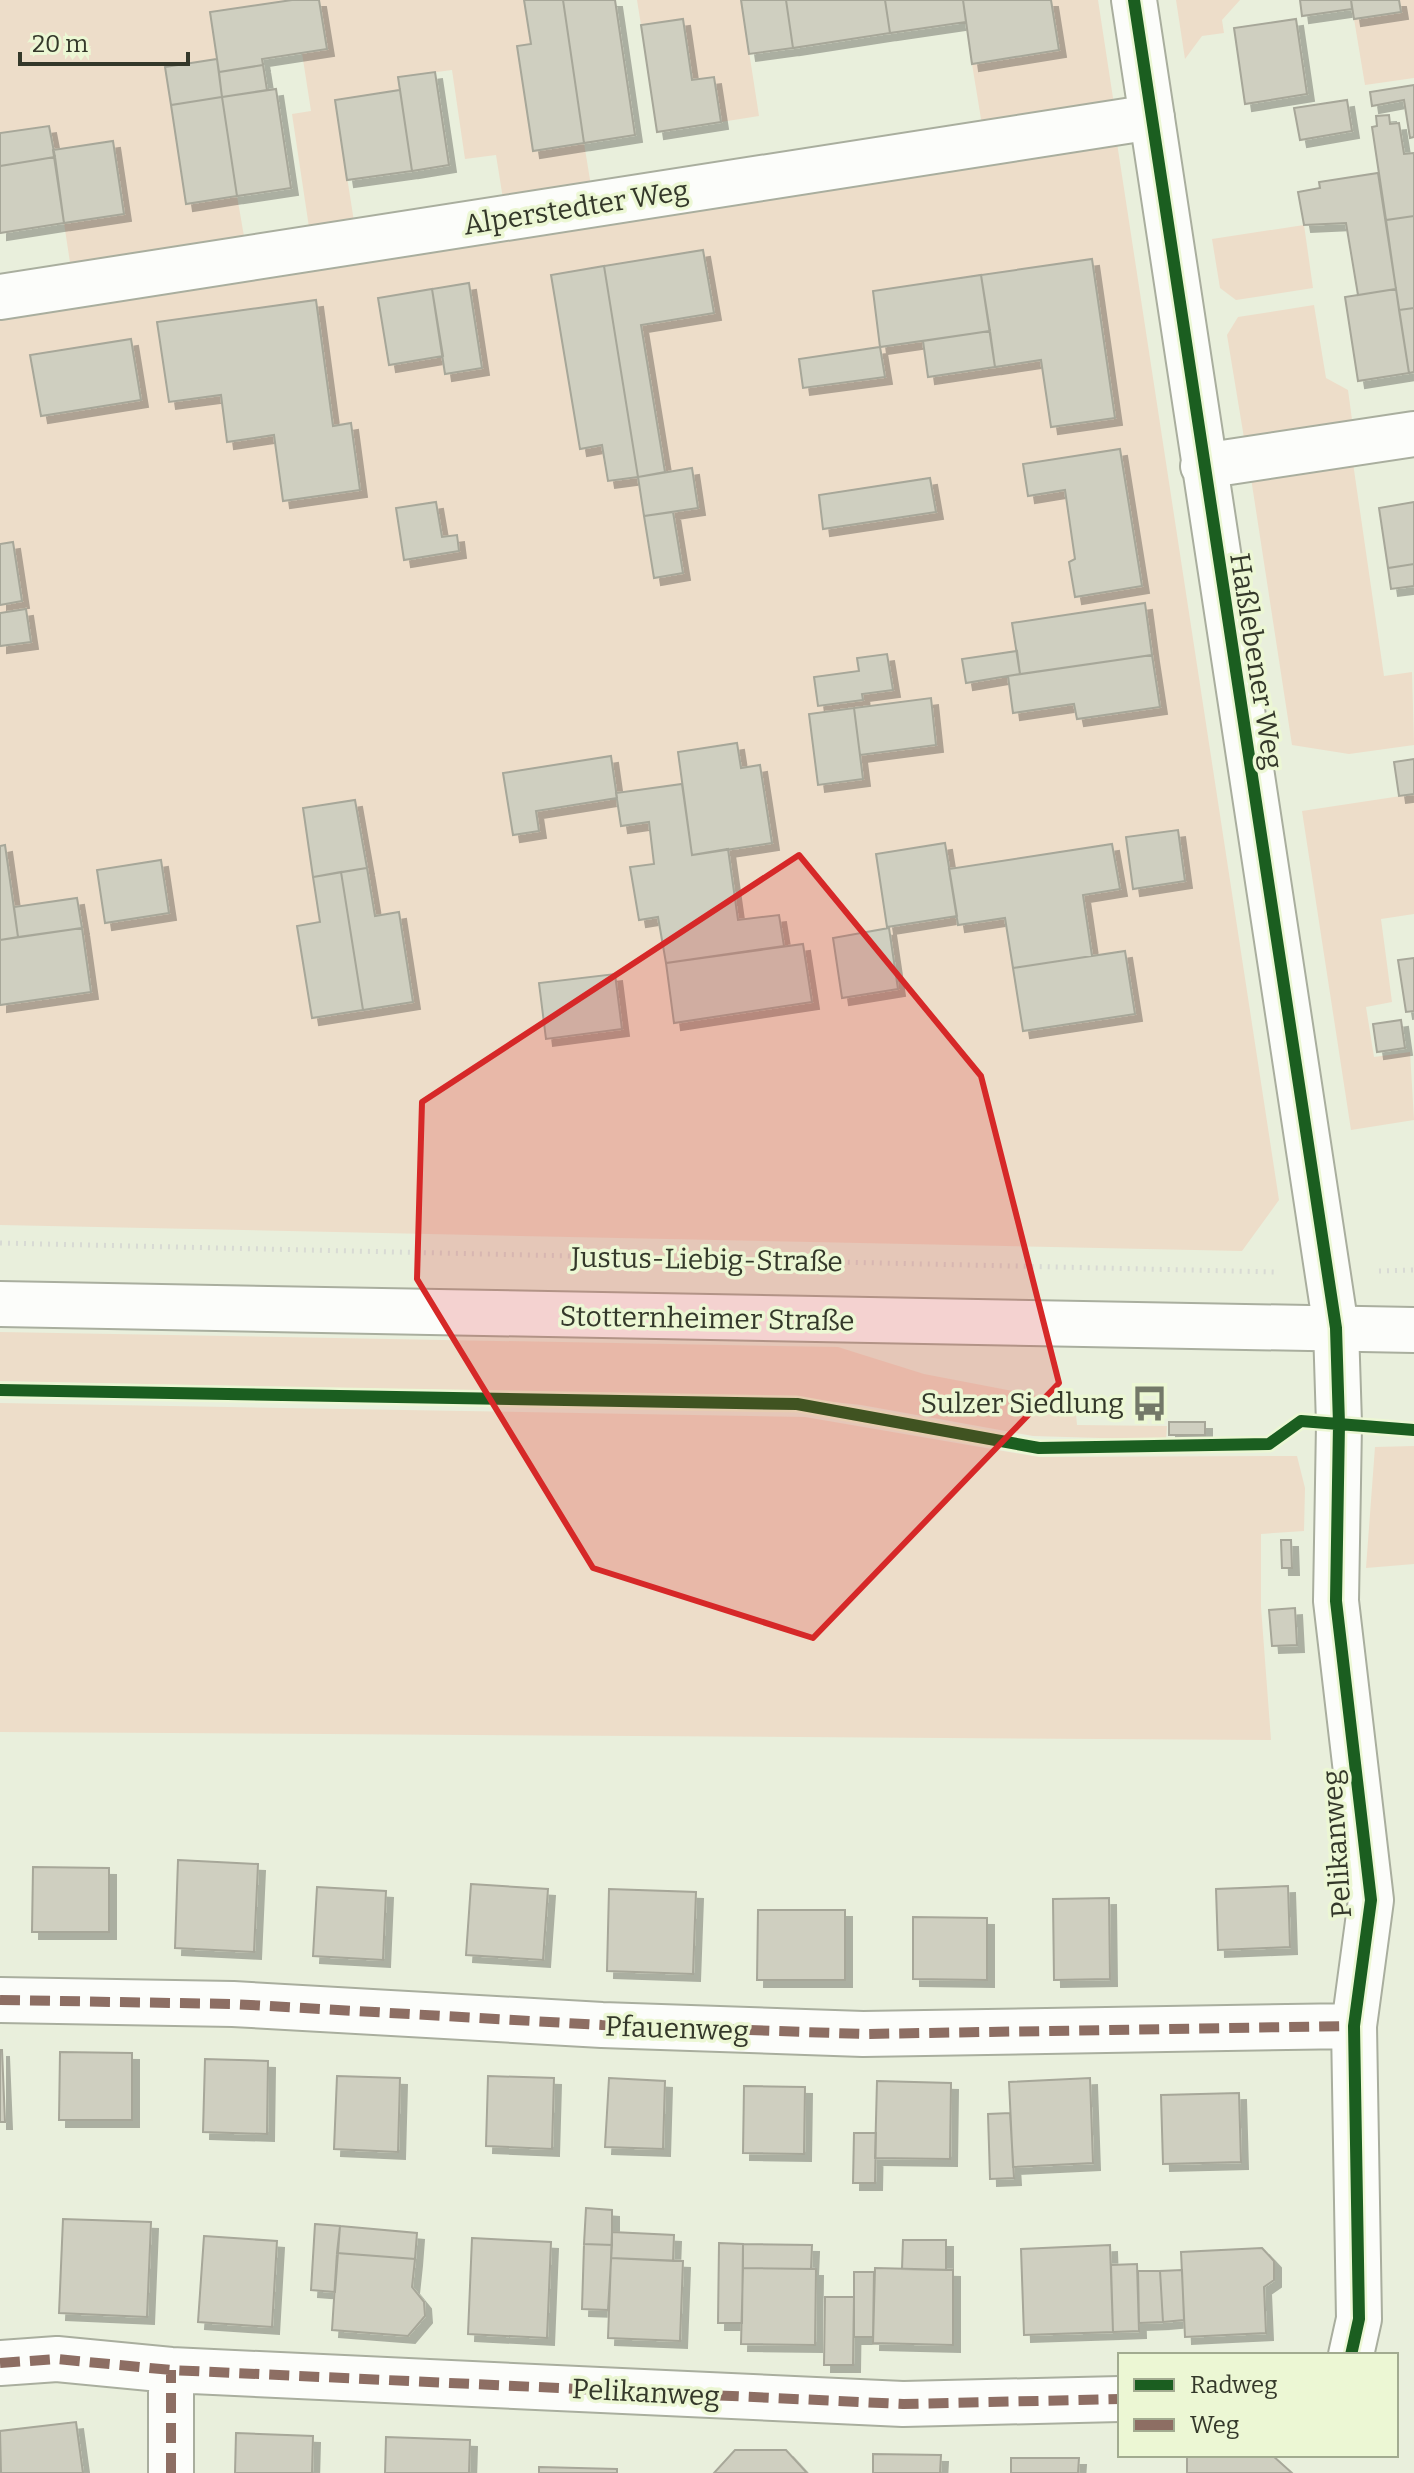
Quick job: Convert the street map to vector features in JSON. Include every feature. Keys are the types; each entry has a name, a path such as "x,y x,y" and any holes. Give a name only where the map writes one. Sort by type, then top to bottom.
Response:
{"street":[{"name":"Haßlebener Weg","path":"1134,0 1336,1328"},
{"name":"Alperstedter Weg","path":"0,297 1152,117"},
{"path":"1203,466 1414,434"},
{"name":"Stotternheimer Straße","path":"0,1304 1414,1330"},
{"name":"Pelikanweg","path":"1336,1328 1339,1424 1336,1601 1371,1900 1354,2026 1359,2319 1351,2353"},
{"name":"Pfauenweg","path":"0,2000 233,2004 602,2025 863,2034 1354,2026"},
{"name":"Pelikanweg","path":"0,2363 57,2359 171,2370 903,2404 1118,2399"},
{"path":"171,2370 171,2473"}],"highlighted area":[{"path":"799,855 981,1076 1059,1383 813,1638 593,1568 417,1279 422,1102"}],"shaded area":[{"path":"0,0 292,0 210,12 217,59 165,67 186,204 237,196 245,242 71,269 64,223 124,214 113,141 53,150 49,126 0,133"},
{"path":"319,0 524,0 531,44 517,47 533,150 584,143 592,192 504,205 496,155 465,159 452,70 399,77 400,90 335,100 355,228 310,234 292,114 311,111 302,53"},
{"path":"637,0 741,0 759,116 721,122 714,77 692,80 683,19 641,25"},
{"path":"1051,0 1098,0 1115,111 983,131 972,64 1058,50"},
{"path":"1176,0 1240,0 1222,20 1224,33 1202,36 1185,59"},
{"path":"1399,0 1414,0 1414,78 1365,85 1354,19 1401,12"},
{"path":"1117,143 1279,1200 1242,1251 0,1225 0,316"},
{"path":"1304,225 1313,288 1236,300 1220,288 1212,239"},
{"path":"1314,305 1326,378 1348,390 1353,427 1245,444 1227,335 1238,317"},
{"path":"1353,463 1384,676 1412,672 1414,745 1349,754 1292,745 1251,478"},
{"path":"1414,794 1414,914 1381,919 1392,1002 1366,1007 1374,1057 1410,1052 1414,1120 1351,1130 1302,811"},
{"path":"0,1332 838,1347 924,1374 1075,1403 1077,1425 1167,1426 1166,1440 1033,1436 861,1405 788,1397 0,1381"},
{"path":"0,1403 805,1417 1039,1457 1297,1456 1305,1488 1304,1531 1261,1534 1261,1607 1271,1740 0,1732"},
{"path":"1414,1446 1414,1564 1366,1568 1375,1447"}],"building":[{"path":"292,0 319,0 327,49 262,59 263,65 219,72 210,12"},
{"path":"524,0 563,0 584,143 533,151 517,46 531,44"},
{"path":"563,0 615,0 635,135 584,143"},
{"path":"741,0 786,0 793,48 749,54"},
{"path":"786,0 885,0 890,33 793,48"},
{"path":"885,0 963,0 966,22 890,33"},
{"path":"963,0 1051,0 1059,50 972,64"},
{"path":"1300,0 1351,0 1352,9 1302,16"},
{"path":"1351,0 1399,0 1401,12 1354,19"},
{"path":"683,19 692,80 714,77 721,122 657,132 641,25"},
{"path":"1296,19 1307,94 1245,104 1234,28"},
{"path":"217,59 222,97 171,105 165,67"},
{"path":"263,65 267,90 222,97 219,72"},
{"path":"435,72 449,165 412,171 398,77"},
{"path":"1414,85 1414,137 1410,138 1404,100 1372,106 1370,92"},
{"path":"276,89 291,188 237,196 222,97"},
{"path":"400,90 412,171 347,180 335,100"},
{"path":"222,97 237,196 186,204 171,105"},
{"path":"1347,100 1352,131 1300,140 1294,108"},
{"path":"1389,115 1390,124 1399,123 1404,154 1414,153 1414,216 1386,220 1372,127 1377,126 1376,116"},
{"path":"49,126 55,157 0,166 0,133"},
{"path":"113,141 124,214 64,223 53,150"},
{"path":"55,157 64,223 0,233 0,166"},
{"path":"1378,173 1396,289 1358,295 1346,223 1304,225 1298,192 1320,188 1319,182"},
{"path":"1414,216 1414,308 1399,310 1386,220"},
{"path":"703,250 714,313 641,325 665,472 638,477 604,266"},
{"path":"1092,259 1115,418 1051,427 1041,360 995,367 981,275"},
{"path":"604,266 638,477 608,481 602,445 580,449 551,275"},
{"path":"981,275 990,331 880,347 873,291"},
{"path":"469,283 482,368 445,374 432,289"},
{"path":"432,289 443,356 389,365 378,298"},
{"path":"1396,289 1409,373 1358,381 1345,297"},
{"path":"316,300 333,426 351,423 360,490 283,501 274,435 227,442 221,395 169,402 157,322"},
{"path":"1414,308 1414,372 1409,373 1399,310"},
{"path":"990,331 995,367 928,377 923,341"},
{"path":"131,339 141,400 41,416 30,355"},
{"path":"880,347 885,377 803,388 799,359"},
{"path":"1120,449 1142,586 1075,597 1069,562 1075,559 1065,490 1028,496 1023,464"},
{"path":"692,468 698,508 644,516 638,477"},
{"path":"930,478 936,512 823,529 819,495"},
{"path":"436,502 442,537 457,535 459,551 404,560 396,508"},
{"path":"1414,502 1414,564 1388,568 1379,508"},
{"path":"673,512 683,573 654,578 644,516"},
{"path":"13,542 22,601 0,605 0,544"},
{"path":"1414,564 1414,586 1391,589 1388,568"},
{"path":"1145,603 1152,655 1020,674 1012,623"},
{"path":"26,609 31,642 0,646 0,613"},
{"path":"1017,651 1020,674 966,683 962,659"},
{"path":"887,654 893,690 862,694 863,700 818,706 814,677 859,671 857,658"},
{"path":"1152,655 1160,707 1077,719 1074,704 1013,713 1008,676"},
{"path":"931,698 936,745 860,755 854,708"},
{"path":"854,708 863,779 818,785 809,714"},
{"path":"737,743 741,768 760,765 772,843 692,855 678,752"},
{"path":"611,756 617,798 536,811 539,831 513,835 503,773"},
{"path":"1414,759 1414,794 1399,796 1394,762"},
{"path":"682,784 692,855 728,849 738,920 779,915 784,946 666,963 658,917 639,920 630,867 654,864 649,822 621,826 616,793"},
{"path":"355,800 367,868 313,877 303,808"},
{"path":"1178,830 1185,881 1133,889 1126,837"},
{"path":"945,843 957,916 887,927 876,854"},
{"path":"1112,844 1120,889 1083,895 1092,956 1013,968 1005,918 958,925 949,869"},
{"path":"5,845 18,937 0,940 0,846"},
{"path":"161,860 169,913 105,923 97,870"},
{"path":"367,868 375,916 399,912 413,1002 363,1010 341,872"},
{"path":"341,872 363,1010 312,1018 297,926 320,922 313,877"},
{"path":"77,898 82,928 18,937 14,907"},
{"path":"82,928 91,992 0,1005 0,940"},
{"path":"889,928 898,989 842,998 833,938"},
{"path":"803,944 812,1002 674,1023 666,963"},
{"path":"1125,951 1135,1014 1023,1031 1013,968"},
{"path":"1414,958 1414,1011 1406,1012 1398,960"},
{"path":"615,974 622,1029 546,1039 539,983"},
{"path":"1401,1020 1405,1048 1377,1052 1373,1024"},
{"path":"1169,1422 1205,1422 1205,1435 1169,1435"},
{"path":"1281,1540 1291,1540 1292,1568 1282,1568"},
{"path":"1295,1608 1297,1645 1272,1646 1269,1610"},
{"path":"178,1860 258,1864 254,1952 175,1948"},
{"path":"33,1867 109,1868 109,1932 32,1932"},
{"path":"471,1884 548,1889 543,1960 466,1955"},
{"path":"1288,1886 1290,1947 1218,1950 1216,1889"},
{"path":"317,1887 386,1891 383,1960 313,1956"},
{"path":"609,1889 696,1892 693,1974 607,1971"},
{"path":"1109,1898 1110,1979 1054,1980 1053,1899"},
{"path":"758,1910 845,1910 845,1980 757,1980"},
{"path":"913,1917 987,1918 987,1980 913,1979"},
{"path":"2,2050 5,2122 0,2122"},
{"path":"60,2052 132,2053 132,2120 59,2120"},
{"path":"205,2059 268,2061 267,2134 203,2132"},
{"path":"337,2076 400,2078 398,2152 334,2149"},
{"path":"488,2076 554,2078 552,2149 486,2146"},
{"path":"609,2078 665,2081 663,2149 605,2147"},
{"path":"1090,2078 1093,2163 1013,2167 1009,2082"},
{"path":"877,2081 951,2083 950,2159 875,2158"},
{"path":"744,2086 805,2087 804,2154 743,2153"},
{"path":"1239,2093 1241,2162 1163,2164 1161,2095"},
{"path":"1010,2113 1014,2178 990,2179 988,2114"},
{"path":"854,2133 876,2133 875,2183 853,2183"},
{"path":"586,2208 612,2210 612,2245 584,2244"},
{"path":"63,2219 151,2222 147,2317 59,2313"},
{"path":"315,2224 340,2226 335,2292 311,2290"},
{"path":"340,2226 417,2233 415,2259 337,2253"},
{"path":"612,2232 674,2235 673,2261 611,2258"},
{"path":"204,2236 277,2241 272,2327 198,2322"},
{"path":"472,2238 551,2242 547,2338 468,2334"},
{"path":"903,2240 946,2240 946,2270 902,2269"},
{"path":"719,2243 743,2244 742,2323 718,2323"},
{"path":"584,2244 612,2245 608,2310 582,2309"},
{"path":"743,2244 812,2245 811,2269 743,2268"},
{"path":"1110,2245 1113,2332 1024,2335 1021,2249"},
{"path":"1262,2248 1274,2261 1274,2280 1264,2287 1266,2333 1185,2337 1181,2252"},
{"path":"337,2253 415,2259 412,2287 424,2302 425,2316 408,2336 332,2330"},
{"path":"611,2258 683,2261 680,2341 608,2338"},
{"path":"1137,2264 1139,2331 1113,2332 1111,2265"},
{"path":"743,2268 816,2269 815,2345 741,2344"},
{"path":"875,2268 953,2270 953,2345 873,2343"},
{"path":"1182,2270 1184,2320 1163,2322 1160,2271"},
{"path":"1138,2271 1160,2271 1163,2322 1139,2323"},
{"path":"854,2272 874,2272 873,2337 854,2337"},
{"path":"825,2297 854,2297 853,2365 824,2365"},
{"path":"76,2422 83,2473 1,2473 0,2431"},
{"path":"236,2433 313,2436 312,2473 235,2473"},
{"path":"386,2437 470,2440 469,2473 385,2473"},
{"path":"735,2450 786,2450 807,2473 714,2473"},
{"path":"873,2454 941,2455 940,2473 873,2473"},
{"path":"1187,2457 1274,2457 1292,2473 1187,2473"},
{"path":"1011,2458 1079,2458 1078,2473 1011,2473"},
{"path":"539,2467 617,2469 617,2473 539,2473"}],"marked path":[{"path":"0,2000 233,2004 602,2025 863,2034 1354,2026"},
{"path":"0,2363 57,2359 171,2370 903,2404 1118,2399"},
{"path":"171,2370 171,2473"}],"cycle path":[{"path":"1134,0 1336,1328 1339,1424 1336,1601 1371,1900 1354,2026 1359,2319 1351,2353"},
{"path":"0,1390 797,1404 1039,1448 1269,1444 1301,1421 1414,1430"}],"place":[{"name":"Sulzer Siedlung","path":"1150,1403"}]}
